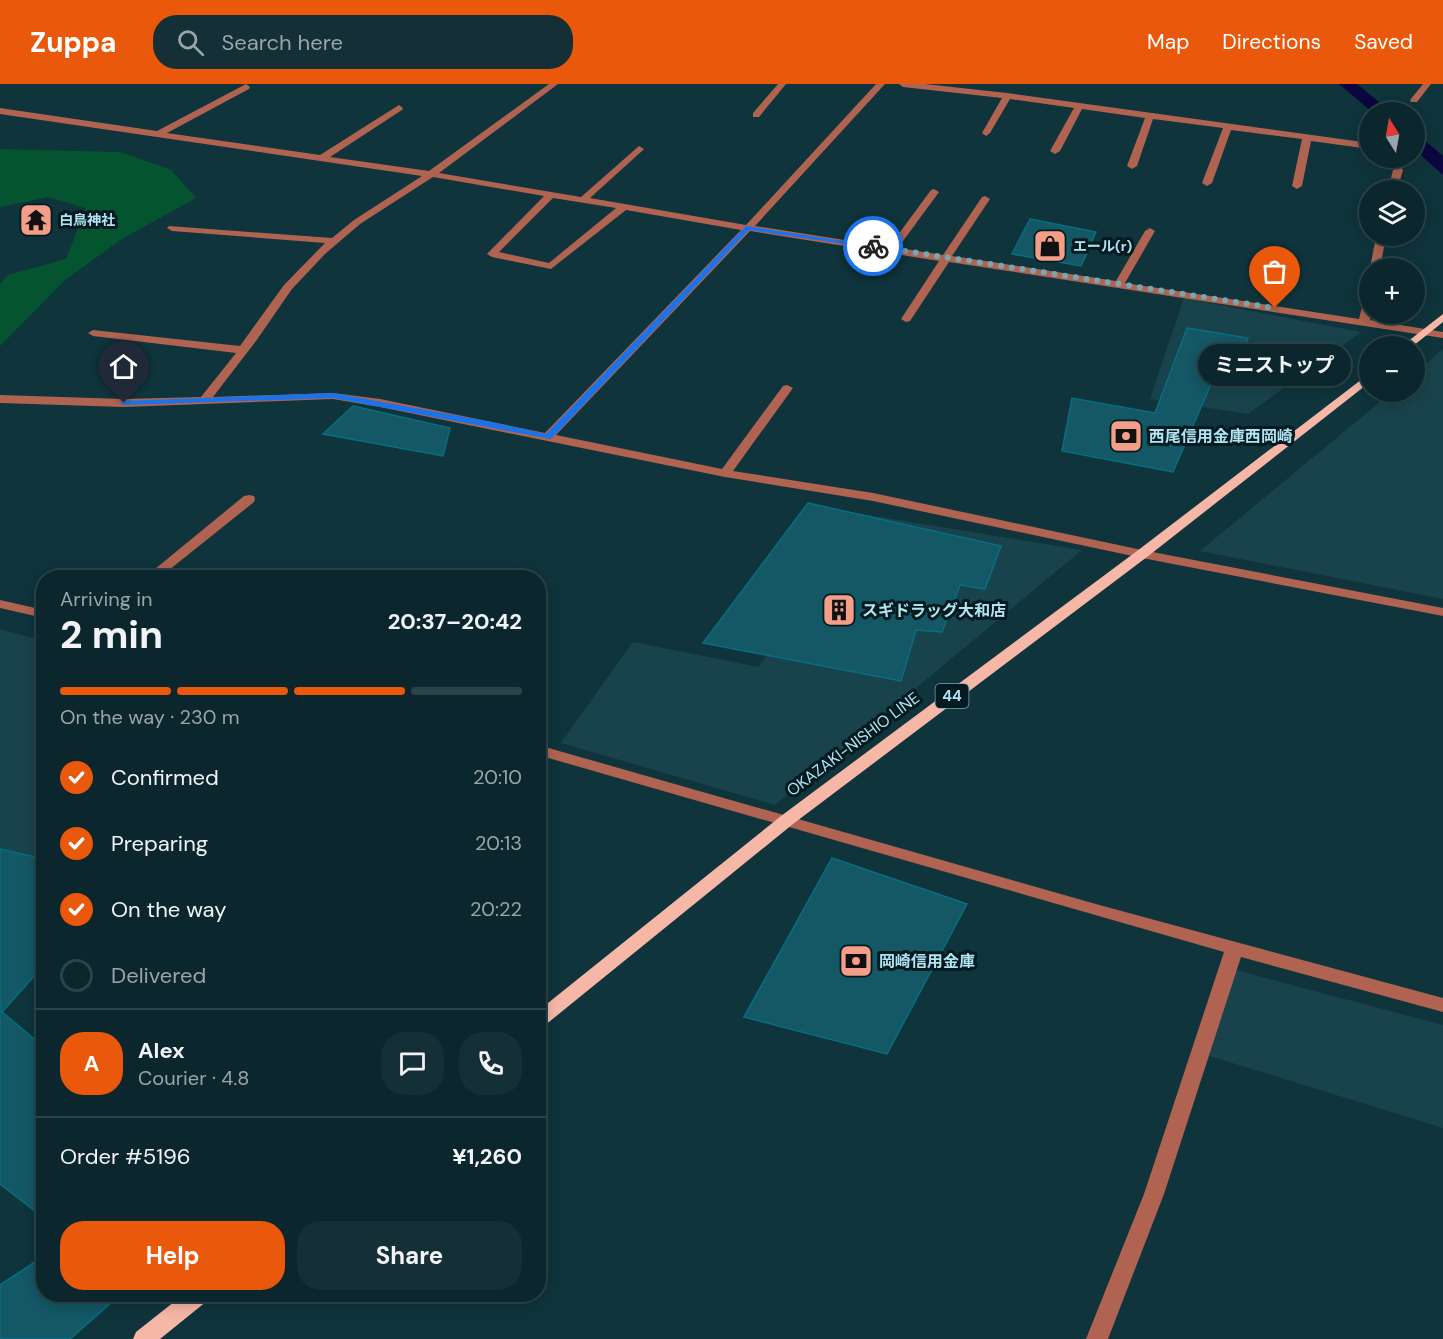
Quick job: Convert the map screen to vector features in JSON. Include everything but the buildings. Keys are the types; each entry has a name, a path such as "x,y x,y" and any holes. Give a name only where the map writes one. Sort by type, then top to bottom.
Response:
{"main road":[{"path":"1421,336 1443,317"},
{"name":"OKAZAKI-NISHIO LINE","path":"546,1015 787,820 1142,554 1359,385"},
{"path":"144,1339 190,1302"}],"street":[{"path":"205,399 252,339 288,287 334,241 357,222 431,174 554,84"},
{"path":"756,116 782,84"},
{"path":"548,437 748,228 881,84"},
{"path":"906,84 1359,145"},
{"path":"1414,100 1427,84"},
{"path":"158,134 246,87"},
{"path":"986,133 1007,96"},
{"path":"1054,151 1079,106"},
{"path":"322,158 399,108"},
{"path":"0,111 431,174 748,228 1359,321"},
{"path":"1132,166 1150,116"},
{"path":"1207,183 1228,127"},
{"path":"1297,186 1307,138"},
{"path":"583,200 639,149"},
{"path":"892,249 934,192"},
{"path":"551,194 492,254 551,266 624,207"},
{"path":"906,319 985,199"},
{"path":"172,228 334,241"},
{"path":"1119,285 1150,231"},
{"path":"1376,324 1443,335"},
{"path":"93,333 242,350"},
{"path":"725,473 787,388"},
{"path":"0,399 124,403 333,396 492,424 725,473 873,497 1142,554 1443,612"},
{"path":"160,570 249,499"},
{"path":"0,604 36,612"},
{"path":"546,752 1234,951 1443,1005"},
{"path":"1096,1339 1154,1194 1234,951"}],"shaded area":[{"path":"1339,84 1357,84 1379,102 1360,102"},
{"path":"1425,141 1443,156 1443,175 1425,159"},
{"path":"1184,298 1361,332 1248,414 1150,399"},
{"path":"1443,349 1443,599 1200,551 1380,402 1425,402 1425,364"},
{"path":"856,513 1082,550 775,805 561,743 633,642 759,667"},
{"path":"0,629 36,639 36,857 0,849"},
{"path":"1228,968 1443,1025 1443,1128 1200,1053"}],"green space":[{"path":"0,149 120,152 171,170 196,198 122,239 65,280 0,346 0,284 8,275 66,259 86,208 48,197 0,207"}],"way so far":[{"path":"873,246 1275,308"}],"place":[{"name":"白鳥神社","path":"36,220"},
{"name":"エール(r)","path":"1050,246"},
{"name":"ミニストップ","path":"1275,308"},
{"name":"西尾信用金庫西岡崎","path":"1126,436"},
{"name":"スギドラッグ大和店","path":"839,610"},
{"name":"岡崎信用金庫","path":"856,961"}],"route":[{"path":"124,403 333,396 492,424 548,437 748,228 873,246"}]}
